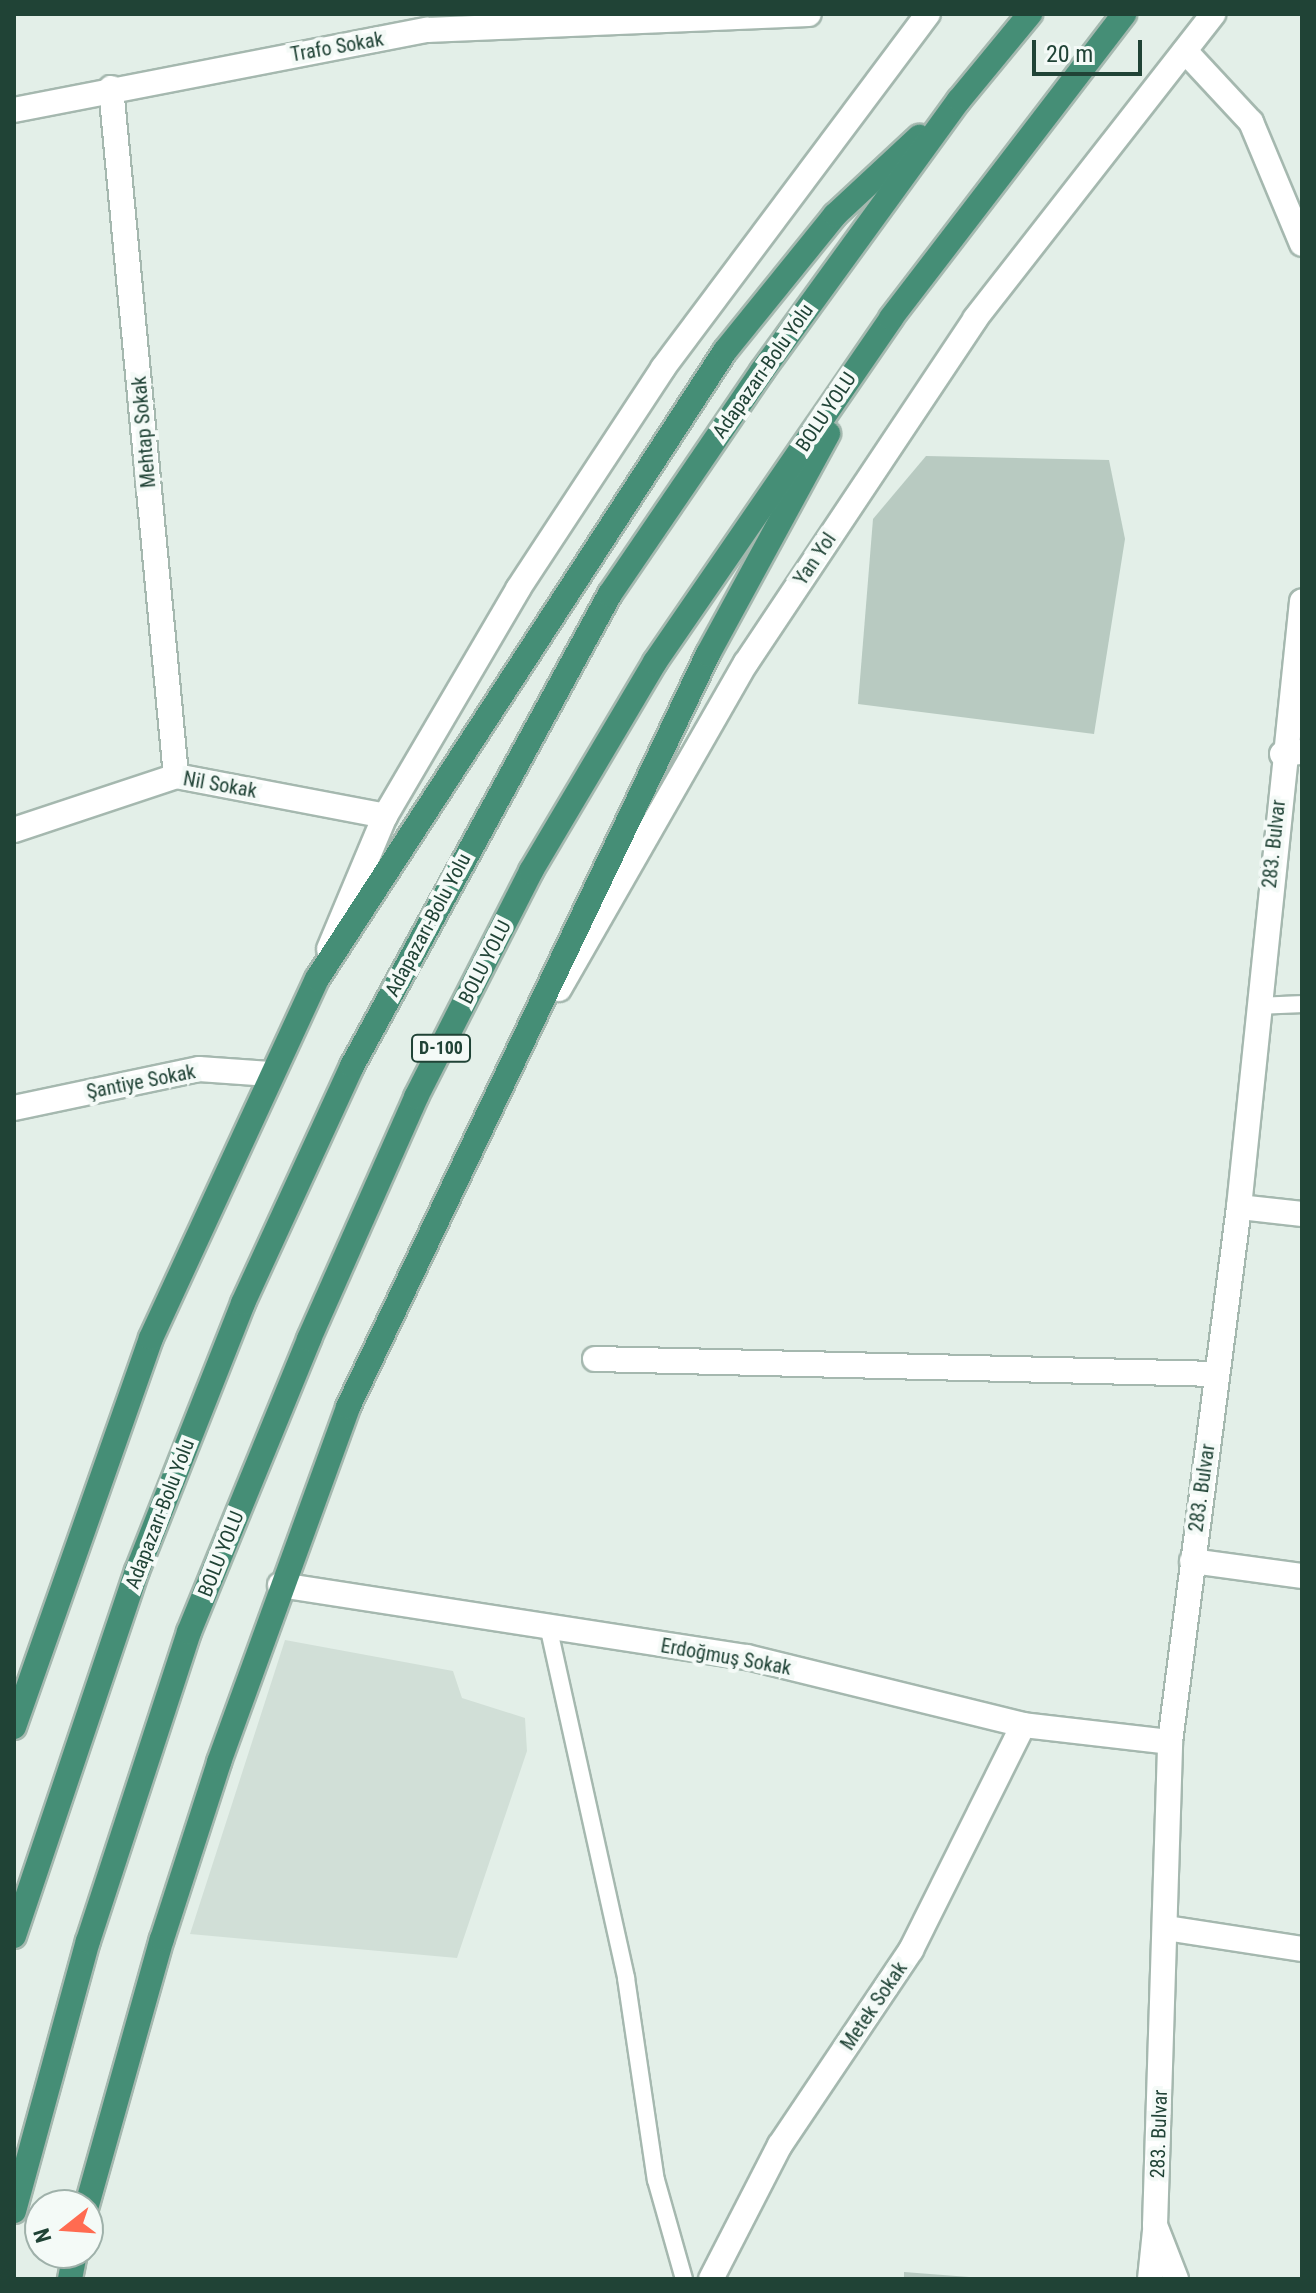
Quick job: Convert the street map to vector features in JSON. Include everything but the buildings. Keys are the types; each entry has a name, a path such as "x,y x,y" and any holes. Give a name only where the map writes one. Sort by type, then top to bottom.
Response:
{"highway":[{"name":"Adapazarı-Bolu Yolu","path":"14,1936 137,1571 243,1303 352,1066 610,594 762,371 959,100 1030,14"},
{"name":"BOLU YOLU","path":"14,2211 88,1941 189,1632 309,1339 416,1097 531,871 655,662 891,318 1124,14"},
{"path":"14,1727 151,1338 270,1074 317,979 725,351 835,215 959,100"},
{"path":"92,2189 162,1939 280,1585 348,1407 472,1140 708,654 891,318"}],"street":[{"name":"Trafo Sokak","path":"14,110 111,88 489,19 809,14"},
{"path":"317,979 385,816 518,589 663,368 928,14"},
{"name":"Yan Yol","path":"472,1140 746,663 975,319 1213,14"},
{"path":"1185,51 1251,122 1302,244"},
{"name":"Mehtap Sokak","path":"111,88 176,776"},
{"name":"283. Bulvar","path":"1155,2225 1170,1742 1239,1207 1258,1006 1292,753 1302,601"},
{"name":"Nil Sokak","path":"14,830 176,776 385,816"},
{"name":"Şantiye Sokak","path":"14,1108 199,1069 270,1074"},
{"path":"1239,1207 1302,1214"},
{"path":"595,1359 1217,1374"},
{"path":"1192,1561 1302,1576"},
{"name":"Erdoğmuş Sokak","path":"280,1585 549,1630 747,1657 1023,1725 1170,1742"},
{"name":"Metek Sokak","path":"711,2279 780,2145 911,1950 1023,1725"},
{"path":"1166,1928 1302,1949"},
{"path":"1150,2279 1155,2225"},
{"path":"1155,2225 1163,2279"},
{"path":"1155,2225 1176,2279"}],"lane":[{"path":"1258,1006 1302,1004"},
{"path":"549,1630 626,1978 656,2180 684,2279"}],"shaded area":[{"path":"285,1640 453,1671 462,1698 525,1718 527,1751 457,1958 190,1934"}]}
